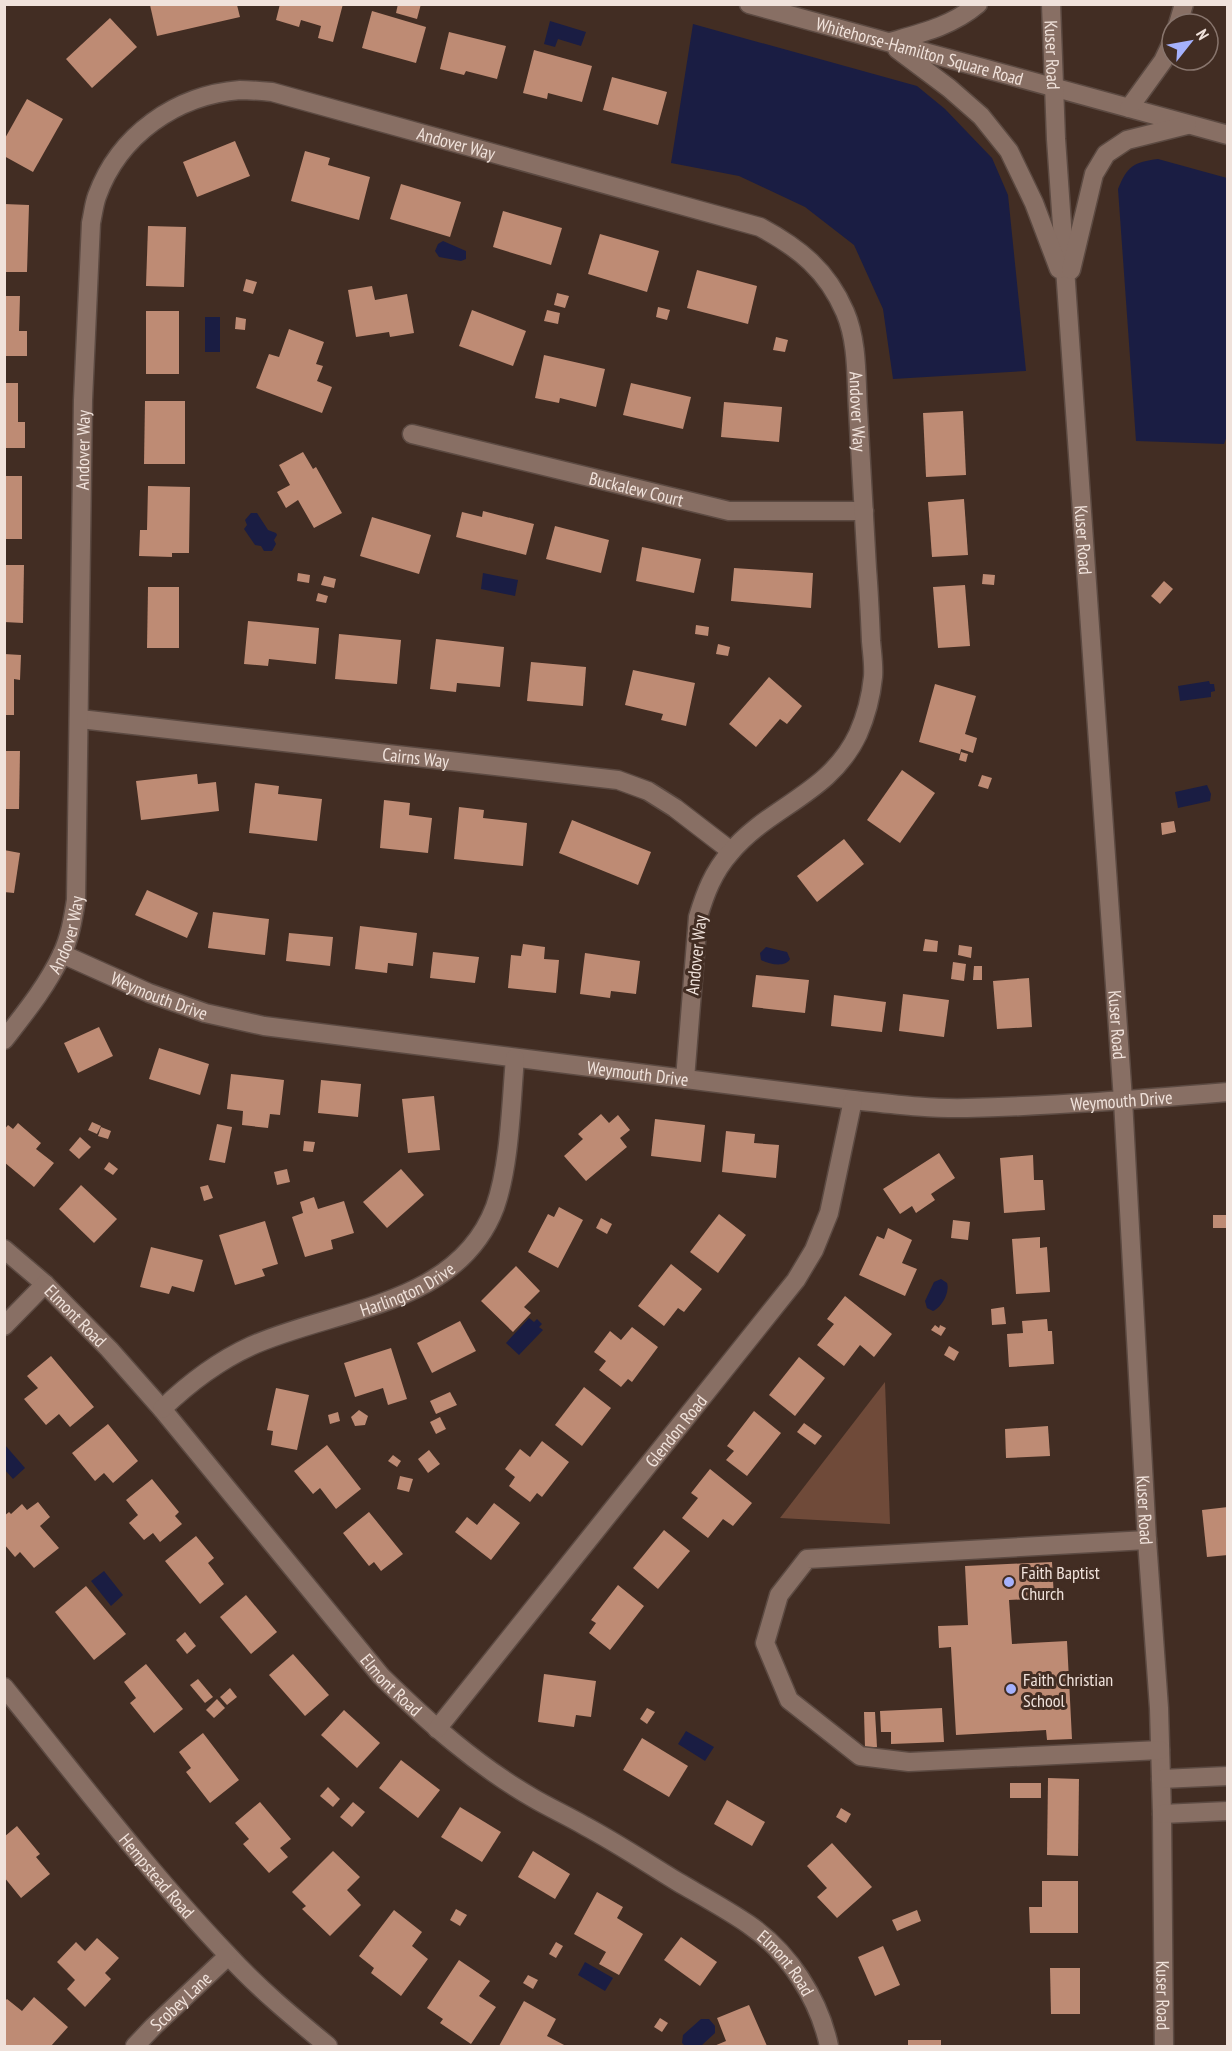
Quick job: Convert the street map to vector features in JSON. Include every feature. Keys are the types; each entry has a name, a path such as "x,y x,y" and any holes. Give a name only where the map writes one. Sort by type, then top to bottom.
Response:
{"street":[{"name":"Whitehorse-Hamilton Square Road","path":"749,4 1227,135"},
{"path":"888,42 927,32 953,22 962,18 978,4"},
{"name":"Kuser Road","path":"1051,4 1066,290 1123,1100 1160,1750 1164,2046"},
{"path":"888,42 949,88 981,116 1009,151 1034,203 1066,290"},
{"path":"1128,108 1160,65"},
{"name":"Andover Way","path":"4,1041 46,983 62,954 70,933 76,900 83,400 90,223 97,196 106,176 129,142 152,122 180,105 211,94 241,90 272,92 760,227 790,243 814,264 831,286 845,313 854,342 873,675 869,705 858,735 843,760 821,783 752,831 731,851 718,868 706,892 698,918 685,1079"},
{"path":"1066,290 1094,174 1106,154 1127,140 1190,125"},
{"name":"Buckalew Court","path":"412,434 729,511 864,511"},
{"name":"Cairns Way","path":"80,719 618,780 648,791 675,808 731,851"},
{"name":"Weymouth Drive","path":"62,954 148,993 205,1013 264,1026 901,1106 966,1108 1227,1092"},
{"name":"Harlington Drive","path":"162,1409 219,1361 253,1345 413,1292 439,1277 464,1256 480,1235 494,1208 503,1180 515,1058"},
{"name":"Glendon Road","path":"437,1729 796,1280 814,1250 829,1213 853,1100"},
{"name":"Elmont Road","path":"4,1249 45,1284 109,1349 162,1409 381,1676 437,1729 485,1767 533,1798 587,1827 750,1925 774,1946 793,1968 811,1995 826,2031 829,2046"},
{"path":"4,1326 45,1284"},
{"path":"1147,1540 807,1559 779,1595 765,1642 789,1700 860,1756 909,1762 1160,1750"},
{"name":"Hempstead Road","path":"4,1687 174,1896 228,1956 275,2002 328,2046"},
{"path":"1161,1779 1227,1776"},
{"path":"1162,1814 1227,1811"},
{"name":"Scobey Lane","path":"135,2046 228,1956"}],"shaded area":[{"path":"550,21 586,32 581,46 558,39 555,47 544,44"},
{"path":"693,24 917,86 945,109 992,158 1008,195 1026,371 893,379 883,309 854,245 805,207 739,176 671,163"},
{"path":"1158,159 1227,178 1228,433 1224,444 1136,441 1118,189 1132,166"},
{"path":"443,241 466,251 466,259 461,261 439,257 435,251 438,244"},
{"path":"205,317 220,317 220,352 205,352"},
{"path":"251,513 257,513 268,530 276,533 274,540 276,544 272,551 264,551 261,546 255,545 244,529 247,525 245,520"},
{"path":"483,573 518,580 515,596 481,589"},
{"path":"1209,681 1210,684 1214,684 1215,691 1211,692 1211,697 1180,701 1178,686"},
{"path":"1207,785 1211,794 1210,801 1178,808 1175,792"},
{"path":"766,947 787,952 790,959 784,964 772,964 761,960 760,953"},
{"path":"941,1279 947,1283 946,1295 942,1303 933,1311 927,1308 925,1301 934,1282"},
{"path":"529,1318 534,1322 537,1319 542,1324 539,1327 543,1330 519,1355 506,1343"},
{"path":"885,1382 890,1524 780,1518"},
{"path":"5,1445 25,1468 13,1479 5,1470"},
{"path":"104,1571 123,1595 111,1606 91,1581"},
{"path":"686,1731 714,1747 705,1761 678,1744"},
{"path":"585,1962 613,1978 605,1991 578,1975"},
{"path":"701,2019 709,2019 715,2026 715,2033 701,2046 685,2046 682,2043 683,2035"}],"building":[{"path":"280,4 343,4 333,42 318,38 321,26 301,20 299,27 276,20"},
{"path":"398,4 421,4 417,19 396,13"},
{"path":"150,5 237,5 240,17 157,36"},
{"path":"372,11 426,27 416,63 362,48"},
{"path":"110,18 137,47 92,88 66,59"},
{"path":"449,32 506,46 497,79 466,71 464,75 440,69"},
{"path":"534,50 592,66 582,102 548,93 547,99 523,93"},
{"path":"612,77 667,92 658,125 603,110"},
{"path":"27,99 63,119 33,172 4,156 4,140"},
{"path":"235,141 250,176 197,197 183,162"},
{"path":"305,151 330,158 328,165 370,177 359,220 291,201"},
{"path":"401,184 461,202 450,237 390,219"},
{"path":"4,204 29,205 27,272 4,272"},
{"path":"503,211 562,228 551,265 493,247"},
{"path":"148,226 186,227 184,287 146,286"},
{"path":"600,234 659,251 647,292 588,274"},
{"path":"697,270 757,286 748,324 687,308"},
{"path":"246,279 257,282 253,294 243,291"},
{"path":"372,286 375,300 407,294 414,333 390,337 389,332 356,337 348,290"},
{"path":"557,293 569,296 565,308 554,305"},
{"path":"4,296 20,296 19,331 27,331 27,356 4,356"},
{"path":"658,307 670,310 667,320 656,317"},
{"path":"472,310 526,331 513,366 459,346"},
{"path":"547,310 560,313 558,324 544,321"},
{"path":"146,311 179,311 179,374 146,374"},
{"path":"236,317 246,319 245,330 235,329"},
{"path":"289,329 324,342 316,364 323,366 317,381 332,387 322,413 256,388 269,354 279,357"},
{"path":"776,337 788,340 785,352 773,350"},
{"path":"544,355 605,369 596,407 560,398 559,403 535,398"},
{"path":"4,383 18,383 18,422 25,422 25,448 4,448"},
{"path":"631,383 691,397 683,429 623,415"},
{"path":"145,401 185,401 185,464 144,464"},
{"path":"724,402 782,407 779,442 721,437"},
{"path":"963,411 966,475 926,477 923,413"},
{"path":"303,452 313,469 316,467 342,513 314,528 298,500 286,508 277,492 290,485 279,465"},
{"path":"4,476 22,476 22,539 4,539"},
{"path":"148,486 190,487 189,553 172,553 172,557 139,556 140,530 147,530"},
{"path":"964,499 968,555 932,557 928,502"},
{"path":"483,511 534,524 526,555 456,537 462,512 482,517"},
{"path":"372,517 431,535 419,574 360,556"},
{"path":"555,526 609,540 601,573 546,559"},
{"path":"642,547 701,559 694,593 636,581"},
{"path":"4,565 24,565 23,623 4,622"},
{"path":"734,568 813,573 811,608 731,601"},
{"path":"298,573 310,575 309,583 297,581"},
{"path":"983,574 995,575 994,585 982,584"},
{"path":"324,576 336,579 334,588 321,585"},
{"path":"1164,581 1173,589 1160,604 1151,596"},
{"path":"965,585 970,646 938,648 933,587"},
{"path":"148,587 179,587 179,648 147,648"},
{"path":"318,593 328,596 326,603 316,601"},
{"path":"248,621 319,628 316,664 269,659 268,666 244,664"},
{"path":"696,625 709,627 708,636 695,634"},
{"path":"339,634 401,640 397,684 335,679"},
{"path":"436,639 504,647 500,687 457,683 456,692 430,689"},
{"path":"718,644 730,647 728,656 716,654"},
{"path":"4,654 21,655 20,680 14,679 14,715 4,715"},
{"path":"531,662 586,667 583,706 527,701"},
{"path":"633,670 695,683 686,726 661,720 663,714 625,705"},
{"path":"769,677 802,706 787,724 780,719 756,747 729,724"},
{"path":"935,684 976,696 965,734 977,738 973,753 961,749 960,754 919,742"},
{"path":"4,751 20,751 19,809 4,809"},
{"path":"961,752 968,754 966,762 959,760"},
{"path":"902,770 935,793 900,843 867,820"},
{"path":"197,774 198,784 216,782 219,811 141,820 136,781"},
{"path":"982,775 992,778 988,789 978,786"},
{"path":"255,783 279,786 278,794 322,799 317,841 249,833"},
{"path":"384,800 410,803 409,815 432,818 428,853 380,848"},
{"path":"459,807 484,810 483,818 527,823 523,866 454,859"},
{"path":"572,820 651,852 638,885 559,853"},
{"path":"1174,821 1176,832 1162,835 1161,823"},
{"path":"844,839 864,864 817,902 797,876"},
{"path":"4,850 20,853 14,893 4,892"},
{"path":"147,890 198,913 187,938 135,915"},
{"path":"213,912 269,919 265,955 208,948"},
{"path":"360,926 417,933 413,966 388,963 387,973 355,969"},
{"path":"289,933 333,937 330,966 286,961"},
{"path":"925,939 938,941 937,952 923,951"},
{"path":"523,944 545,947 544,959 559,960 556,993 508,988 511,955 521,956"},
{"path":"959,945 972,947 971,958 958,955"},
{"path":"433,952 479,957 475,983 430,978"},
{"path":"585,953 640,961 636,994 611,991 610,998 580,994"},
{"path":"953,962 966,964 964,981 951,979"},
{"path":"974,966 982,966 982,980 973,980"},
{"path":"756,975 809,980 805,1013 752,1007"},
{"path":"1029,978 1032,1027 997,1029 993,981"},
{"path":"903,994 949,1000 944,1037 899,1031"},
{"path":"834,995 886,1002 882,1032 831,1026"},
{"path":"99,1027 113,1056 78,1073 64,1043"},
{"path":"159,1048 209,1064 200,1095 149,1079"},
{"path":"231,1074 284,1080 280,1115 270,1114 268,1128 242,1125 243,1111 227,1109"},
{"path":"321,1080 361,1084 358,1117 318,1113"},
{"path":"434,1096 440,1150 408,1153 402,1099"},
{"path":"601,1114 609,1123 618,1115 630,1130 620,1138 627,1147 586,1181 564,1156 583,1139 578,1134"},
{"path":"655,1119 705,1125 701,1162 651,1156"},
{"path":"92,1122 101,1126 97,1134 88,1130"},
{"path":"18,1123 41,1143 36,1149 54,1163 34,1187 4,1162 4,1130 8,1125 13,1129"},
{"path":"217,1124 232,1127 225,1163 209,1160"},
{"path":"101,1127 111,1131 108,1139 98,1136"},
{"path":"726,1131 755,1134 754,1143 779,1145 776,1178 722,1172"},
{"path":"80,1137 91,1147 79,1159 69,1150"},
{"path":"304,1141 315,1142 313,1152 303,1151"},
{"path":"939,1153 955,1178 931,1194 935,1200 916,1213 912,1206 900,1214 883,1189"},
{"path":"1033,1155 1034,1180 1043,1180 1045,1210 1004,1213 1000,1158"},
{"path":"109,1162 118,1169 113,1175 104,1169"},
{"path":"287,1169 290,1182 277,1185 274,1172"},
{"path":"401,1169 424,1195 387,1228 363,1202"},
{"path":"81,1185 117,1219 94,1243 59,1209"},
{"path":"208,1185 213,1198 204,1201 200,1187"},
{"path":"314,1197 318,1209 344,1201 354,1233 331,1240 333,1249 305,1257 292,1217 303,1213 300,1202"},
{"path":"559,1207 583,1220 558,1268 528,1252 548,1214 554,1217"},
{"path":"719,1214 746,1235 718,1273 690,1252"},
{"path":"1213,1215 1226,1215 1226,1228 1213,1228"},
{"path":"601,1218 612,1224 607,1234 596,1228"},
{"path":"953,1220 970,1222 968,1240 951,1238"},
{"path":"265,1221 278,1264 262,1269 265,1276 235,1285 219,1235"},
{"path":"888,1228 912,1240 902,1263 917,1269 905,1296 859,1275 877,1236 884,1239"},
{"path":"1040,1237 1040,1248 1047,1247 1050,1292 1016,1294 1012,1239"},
{"path":"151,1247 203,1260 194,1292 172,1286 169,1294 140,1287"},
{"path":"671,1264 702,1289 684,1312 678,1308 664,1326 638,1306"},
{"path":"516,1266 540,1291 524,1307 531,1313 513,1332 481,1301"},
{"path":"845,1296 892,1334 874,1357 860,1345 844,1366 817,1345 834,1324 827,1319"},
{"path":"1004,1307 1006,1324 992,1325 991,1309"},
{"path":"1047,1319 1048,1331 1052,1331 1054,1364 1009,1367 1007,1334 1023,1333 1022,1321"},
{"path":"460,1321 476,1351 432,1373 417,1343"},
{"path":"935,1325 939,1328 940,1325 946,1328 941,1336 931,1330"},
{"path":"632,1327 658,1347 632,1382 628,1379 621,1387 599,1370 606,1361 594,1352 610,1331 621,1340"},
{"path":"949,1346 959,1352 954,1361 944,1355"},
{"path":"391,1348 407,1399 388,1405 383,1388 355,1397 344,1363"},
{"path":"51,1356 94,1407 70,1427 59,1414 46,1425 24,1399 38,1388 27,1376"},
{"path":"799,1357 825,1378 795,1416 769,1395"},
{"path":"584,1387 611,1408 582,1446 555,1425"},
{"path":"276,1388 309,1395 297,1450 271,1445 273,1431 267,1430"},
{"path":"450,1392 457,1405 436,1414 430,1401"},
{"path":"359,1410 368,1416 365,1425 355,1426 351,1417"},
{"path":"754,1411 781,1433 747,1476 726,1460 734,1451 727,1446"},
{"path":"338,1412 340,1421 330,1424 328,1415"},
{"path":"440,1417 446,1429 436,1434 430,1422"},
{"path":"804,1423 822,1436 815,1445 797,1432"},
{"path":"108,1424 138,1461 113,1483 104,1473 95,1481 72,1453"},
{"path":"1048,1426 1050,1456 1006,1458 1005,1429"},
{"path":"542,1441 569,1462 542,1497 537,1493 530,1502 509,1486 515,1477 505,1469 520,1449 530,1457"},
{"path":"327,1445 361,1489 336,1509 320,1488 313,1494 294,1471"},
{"path":"429,1450 440,1464 428,1473 418,1459"},
{"path":"393,1455 401,1461 397,1467 388,1461"},
{"path":"710,1469 752,1503 733,1526 723,1519 708,1538 682,1518 698,1498 691,1493"},
{"path":"400,1476 413,1479 409,1492 397,1489"},
{"path":"152,1479 179,1512 175,1516 182,1524 160,1542 153,1533 144,1540 129,1523 138,1515 126,1500"},
{"path":"38,1502 50,1517 40,1526 59,1548 34,1568 20,1552 15,1557 4,1544 4,1516 9,1512 11,1514 22,1504 27,1510"},
{"path":"494,1503 520,1523 491,1560 455,1532 467,1517 477,1525"},
{"path":"1228,1507 1228,1555 1207,1557 1202,1510"},
{"path":"369,1512 403,1554 381,1571 374,1562 369,1566 343,1533"},
{"path":"664,1530 690,1551 658,1589 633,1568"},
{"path":"196,1536 214,1558 208,1563 224,1584 200,1604 165,1561"},
{"name":"Faith Christian School","path":"1052,1562 1054,1598 1009,1600 1012,1644 1067,1641 1072,1739 1047,1740 1046,1730 956,1735 951,1647 939,1648 938,1626 968,1625 965,1566"},
{"path":"618,1585 644,1606 610,1650 589,1633 596,1623 591,1620"},
{"path":"86,1586 126,1634 94,1660 55,1612"},
{"path":"246,1595 277,1632 251,1654 220,1617"},
{"path":"185,1632 196,1646 187,1654 176,1640"},
{"path":"293,1654 329,1695 305,1716 269,1675"},
{"path":"146,1664 183,1709 154,1733 130,1703 136,1698 124,1682"},
{"path":"544,1674 596,1681 591,1717 576,1715 574,1727 538,1722"},
{"path":"198,1679 213,1697 205,1703 190,1685"},
{"path":"230,1688 237,1697 227,1705 220,1697"},
{"path":"217,1699 225,1708 214,1718 206,1710"},
{"path":"647,1708 655,1712 647,1724 640,1719"},
{"path":"942,1708 944,1742 891,1744 891,1732 881,1732 880,1711"},
{"path":"344,1710 380,1743 357,1768 321,1735"},
{"path":"864,1712 875,1712 877,1747 865,1748"},
{"path":"203,1733 239,1780 210,1803 186,1772 191,1768 179,1752"},
{"path":"642,1738 688,1766 669,1797 623,1770"},
{"path":"401,1760 440,1790 418,1818 379,1788"},
{"path":"1048,1778 1079,1779 1078,1856 1047,1855"},
{"path":"1010,1783 1041,1783 1041,1798 1010,1798"},
{"path":"328,1787 340,1799 333,1807 320,1796"},
{"path":"727,1800 765,1822 752,1846 714,1824"},
{"path":"260,1802 291,1839 280,1848 288,1857 269,1873 243,1844 249,1839 235,1823"},
{"path":"353,1802 365,1812 352,1827 340,1817"},
{"path":"460,1807 501,1832 482,1862 441,1837"},
{"path":"841,1808 851,1814 846,1823 836,1817"},
{"path":"17,1826 40,1854 36,1857 50,1874 21,1898 4,1877 4,1837"},
{"path":"832,1843 872,1887 837,1918 817,1897 827,1888 807,1866"},
{"path":"333,1851 360,1877 347,1890 361,1905 330,1936 302,1909 306,1906 292,1892"},
{"path":"533,1851 570,1874 555,1899 518,1877"},
{"path":"1042,1881 1078,1881 1078,1933 1030,1933 1029,1907 1042,1907"},
{"path":"597,1892 623,1907 617,1918 643,1934 619,1975 599,1964 606,1952 574,1934"},
{"path":"456,1909 467,1915 460,1926 450,1920"},
{"path":"394,1910 422,1932 412,1946 428,1959 401,1996 371,1973 374,1968 359,1956"},
{"path":"917,1910 921,1921 897,1931 892,1920"},
{"path":"681,1937 717,1962 700,1986 664,1960"},
{"path":"97,1938 119,1958 105,1973 111,1979 85,2007 67,1989 75,1980 57,1962 76,1942 85,1951"},
{"path":"556,1942 563,1946 556,1958 549,1954"},
{"path":"883,1946 900,1985 875,1996 858,1957"},
{"path":"459,1960 490,1981 479,1996 496,2007 471,2044 440,2023 443,2019 427,2008"},
{"path":"1050,1968 1080,1968 1080,2014 1051,2014"},
{"path":"528,1975 538,1980 533,1989 523,1983"},
{"path":"34,1997 68,2027 51,2046 4,2046 4,2002 7,1999 22,2011"},
{"path":"524,2001 556,2019 547,2036 566,2046 499,2046"},
{"path":"749,2005 767,2046 714,2046 726,2041 717,2018"},
{"path":"660,2018 668,2023 662,2032 654,2027"},
{"path":"908,2040 941,2040 941,2046 908,2046"}],"place":[{"name":"Faith Baptist Church","path":"1009,1582"},
{"name":"Faith Christian School","path":"1011,1689"}]}
